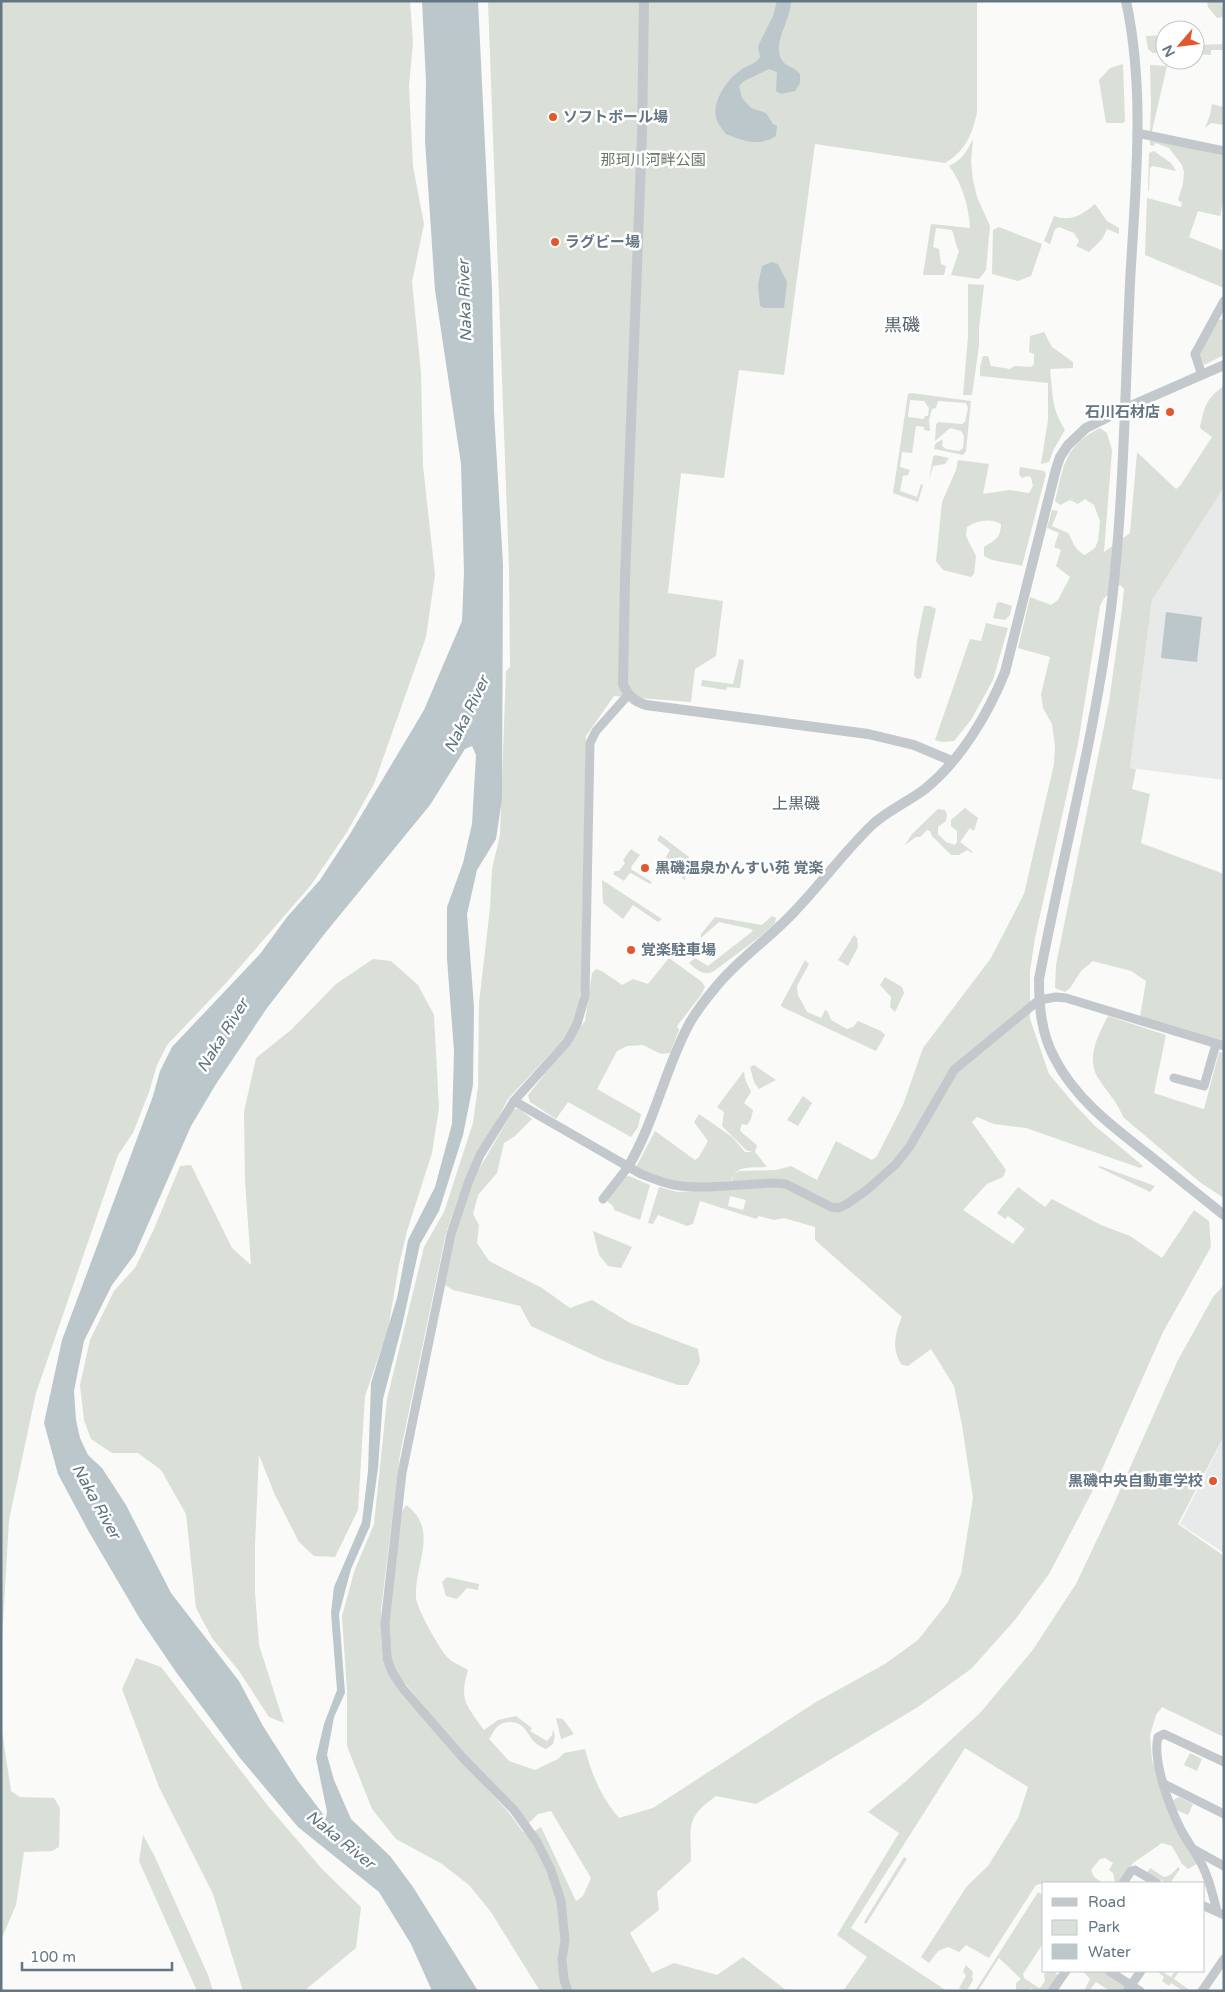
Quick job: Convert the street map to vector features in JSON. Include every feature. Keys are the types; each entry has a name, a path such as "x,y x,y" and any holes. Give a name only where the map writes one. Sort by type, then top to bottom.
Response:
{"street":[{"path":"644,1 642,144 622,684 628,695 638,703 646,705 892,738 952,761"},
{"path":"1126,1 1133,34 1137,133 1126,408 1111,608 1086,762 1039,979 1039,1000 1043,1030 1053,1056 1079,1095 1115,1128 1224,1215"},
{"path":"1137,133 1224,151"},
{"path":"1202,374 1196,354 1224,302"},
{"path":"604,1200 628,1166 647,1131 687,1028 715,987 741,960 772,934 795,911 869,828 884,815 924,790 952,761 983,717 996,694 1005,672 1060,457 1076,436 1086,428 1224,364"},
{"path":"568,1991 564,1980 565,1940 561,1901 551,1870 537,1842 514,1810 462,1758 403,1689 389,1665 385,1642 387,1598 402,1473 452,1234 468,1183 480,1155 514,1101 567,1042 577,1024 585,996 590,743 596,731 628,695"},
{"path":"514,1101 656,1180 690,1187 786,1184 831,1207 839,1208 868,1190 896,1164 910,1146 954,1070 1039,1000 1066,998 1220,1045 1204,1086 1174,1078"},
{"path":"1220,1913 1204,1869 1176,1818 1156,1758 1158,1738 1164,1734 1224,1762"},
{"path":"1164,1784 1224,1814"},
{"path":"1192,1849 1224,1866"},
{"path":"1124,1882 1132,1871 1135,1870 1155,1882"},
{"path":"1205,1906 1220,1913"},
{"path":"1202,1991 1224,1959"},
{"path":"1052,1991 1065,1972"},
{"path":"1110,1972 1129,1988 1140,1991"},
{"path":"1129,1988 1140,1972"}],"shaded area":[{"path":"1224,487 1224,780 1130,768 1152,600"},
{"name":"黒磯中央自動車学校","path":"1224,1437 1224,1553 1180,1524"}],"green space":[{"path":"1,1 410,1 413,43 409,85 413,166 424,224 412,282 421,372 423,466 435,575 426,637 374,784 347,832 311,885 226,983 167,1045 157,1065 133,1133 118,1155 36,1393 9,1520 2,1640 2,1731 11,1791 20,1797 54,1798 60,1808 59,1847 52,1851 24,1852 16,1905 1,1940"},
{"name":"那珂川河畔公園","path":"488,1 977,1 977,112 967,141 952,159 945,163 815,144 784,375 739,370 724,478 681,473 668,593 723,601 716,656 695,669 691,702 614,696 586,736 581,990 575,1020 562,1041 508,1099 464,1181 446,1233 400,1454 381,1610 382,1656 389,1674 400,1693 509,1813 523,1832 532,1833 541,1827 576,1901 583,1896 591,1878 551,1811 538,1814 527,1825 464,1755 395,1671 389,1655 388,1615 402,1512 406,1505 416,1515 422,1525 424,1536 416,1586 417,1603 429,1629 444,1654 468,1670 464,1696 473,1714 484,1730 498,1720 516,1716 532,1728 530,1731 547,1741 552,1735 553,1729 555,1736 553,1744 546,1749 535,1742 523,1727 514,1722 507,1722 497,1727 489,1739 509,1761 535,1770 558,1759 564,1753 585,1749 598,1785 607,1802 619,1818 653,1808 816,1702 885,1664 918,1640 948,1602 961,1574 973,1498 954,1386 931,1349 908,1366 902,1365 896,1353 895,1341 902,1317 815,1240 815,1227 784,1218 774,1220 759,1216 756,1219 700,1201 693,1224 687,1226 658,1215 653,1224 648,1223 659,1187 678,1192 730,1189 733,1175 739,1171 776,1170 791,1166 817,1180 836,1141 872,1160 877,1156 903,1105 923,1048 991,958 1024,894 1054,764 1055,746 1052,724 1043,708 1041,694 1050,657 1018,648 1030,597 1051,605 1058,600 1070,577 1056,566 1061,550 1054,547 1059,533 1047,528 1052,510 1058,511 1052,526 1068,533 1076,548 1085,555 1095,548 1098,541 1100,521 1094,505 1085,499 1078,504 1070,500 1060,505 1055,501 1067,458 1079,442 1088,435 1100,428 1107,433 1112,450 1104,552 1130,533 1137,452 1176,489 1180,486 1212,437 1200,428 1203,415 1210,399 1224,386 1224,487 1152,600 1130,768 1136,769 1132,789 1150,794 1141,843 1224,874 1224,1043 1140,1017 1146,981 1131,971 1093,961 1081,971 1070,988 1065,992 1055,988 1056,965 1109,702 1124,589 1120,585 1104,598 1100,606 1078,744 1035,938 1030,971 1030,1019 1049,1074 1095,1126 1143,1166 1140,1168 1026,1128 994,1124 977,1117 972,1122 1006,1170 1003,1177 987,1184 963,1210 1013,1244 1025,1229 1008,1216 1005,1219 997,1213 1018,1187 1045,1207 1052,1199 1101,1225 1130,1236 1162,1258 1194,1210 1209,1221 1211,1247 1163,1332 1091,1494 1049,1574 1014,1621 971,1669 918,1707 756,1804 716,1796 706,1804 694,1817 692,1824 691,1861 657,1892 659,1910 630,1933 652,1973 674,1963 717,1975 743,1957 787,1991 540,1991 491,1912 469,1885 442,1864 396,1839 372,1809 347,1746 347,1691 342,1616 354,1572 374,1524 387,1399 424,1247 444,1212 473,1123 478,1086 479,1003 490,908 492,869 500,835 506,671 510,667 509,567","holes":["730,1196 746,1200 743,1210 728,1206"]},
{"path":"1207,1 1221,1 1224,17 1217,18 1208,7"},
{"path":"1146,36 1155,36 1155,53 1148,49"},
{"path":"1224,44 1224,50 1211,50 1211,55 1205,55 1205,45"},
{"path":"1123,64 1125,121 1123,123 1106,123 1099,80 1110,68"},
{"path":"1150,65 1155,65 1155,70 1166,70 1152,131 1150,131"},
{"path":"1212,104 1224,107 1224,125 1211,123 1205,128 1210,115"},
{"path":"973,139 971,161 973,180 977,197 990,226 986,270 979,279 951,275 959,251 952,230 936,228 933,247 939,249 941,264 946,266 944,275 923,275 931,224 970,228 964,196 954,172 949,166 964,155"},
{"path":"1150,139 1224,156 1224,198 1220,216 1198,211 1189,237 1224,251 1224,288 1145,255 1147,198 1181,207 1182,203 1178,200 1183,184 1184,172 1182,165 1169,148 1155,143 1154,146 1150,145"},
{"path":"1154,151 1171,163 1176,171 1153,166 1150,168 1149,191 1149,153"},
{"path":"1095,204 1107,221 1119,228 1119,234 1107,229 1102,239 1089,252 1076,246 1079,241 1074,233 1059,227 1055,229 1050,244 1044,241 1054,216 1071,218 1086,211"},
{"path":"999,227 1042,244 1031,276 1018,281 992,274 993,230"},
{"path":"968,284 984,285 979,346 972,395 963,395 968,337"},
{"path":"1224,319 1224,355 1204,365 1200,351 1218,320"},
{"path":"1044,332 1052,347 1073,362 1073,368 1050,369 1055,407 1065,430 1049,462 1041,464 1048,420 1048,383 980,376 980,367 983,356 988,356 991,366 1010,369 1014,366 1031,367 1034,364 1034,354 1029,352 1030,336"},
{"path":"908,394 971,401 966,451 963,455 934,449 935,444 941,440 943,441 942,446 946,449 959,451 963,448 964,436 961,431 950,428 935,441 936,425 938,422 962,424 965,422 968,408 966,403 938,401 936,408 932,409 929,420 930,431 924,430 924,427 916,426 912,453 902,452 900,467 910,470 908,475 903,476 900,491 917,497 921,484 923,485 918,502 893,493","holes":["910,400 924,401 929,408 928,416 925,416 924,419 908,417"]},
{"path":"935,455 949,458 945,464 933,466 929,480 933,457"},
{"path":"958,460 989,464 983,494 1009,490 1029,493 1033,486 1031,477 1022,478 1019,474 1020,467 1044,471 1046,474 1022,566 997,561 984,556 984,547 997,538 1001,529 1001,524 988,520 979,521 967,527 966,536 976,556 974,574 971,577 943,570 936,561 942,502 956,470"},
{"path":"1000,602 1012,606 1010,615 1005,620 993,618 997,603"},
{"path":"924,606 936,609 921,678 917,679 914,675 917,640"},
{"path":"986,623 1008,628 993,680 971,720 954,741 942,742 935,740 970,639 981,641"},
{"path":"739,659 744,660 740,688 727,687 726,690 701,686 702,680 733,684"},
{"path":"965,808 978,818 974,831 970,828 960,842 972,853 967,850 959,855 951,855 927,830 920,837 916,837 905,845 912,834 938,809 945,810 947,815 946,821 938,827 938,834 946,842 955,845 957,842 957,831 951,826 951,820"},
{"path":"660,835 689,857 685,880 682,878 684,873 675,867 668,867 669,863 666,857 670,850 657,840"},
{"path":"631,849 640,855 631,867 632,870 652,882 650,884 631,873 624,881 613,874 615,871 619,871 625,863 623,860"},
{"path":"602,880 662,919 658,922 633,905 623,919 603,903"},
{"path":"772,916 776,918 775,923 761,936 714,971 704,973 689,963 695,958 708,966 753,931 719,922 701,938 701,934 715,917 762,925"},
{"path":"854,935 857,938 858,947 848,966 838,960"},
{"path":"669,958 702,982 705,987 677,1026 679,1030 670,1053 661,1054 643,1045 627,1046 617,1051 597,1089 641,1114 638,1127 631,1137 568,1102 556,1119 530,1102 528,1095 585,1021 592,973 596,969 602,971 622,985 633,979 648,984"},
{"path":"373,959 391,961 418,985 434,1015 439,1108 432,1153 407,1231 399,1265 388,1329 365,1396 358,1510 335,1557 314,1556 299,1542 275,1495 259,1455 255,1592 259,1645 284,1723 269,1717 239,1671 212,1638 196,1608 186,1514 161,1470 138,1453 112,1453 91,1439 84,1420 80,1385 90,1340 114,1291 135,1268 154,1229 180,1166 191,1165 232,1248 251,1265 245,1181 244,1112 256,1058 291,1030 336,984"},
{"path":"805,960 809,964 797,986 798,995 807,1012 821,1018 825,1010 828,1012 831,1020 847,1029 853,1027 858,1021 881,1031 885,1035 876,1051 782,1007 781,1005"},
{"path":"885,977 902,987 904,993 895,1012 890,1007 891,997 880,985"},
{"path":"1108,1016 1166,1035 1154,1093 1200,1108 1204,1109 1219,1052 1224,1053 1224,1198 1201,1183 1123,1117 1116,1103 1100,1081 1093,1065 1094,1048"},
{"path":"754,1065 776,1080 759,1089 754,1082 750,1067"},
{"path":"744,1071 745,1079 751,1092 744,1103 753,1110 751,1119 747,1125 742,1124 740,1130 757,1146 755,1152 767,1167 740,1169 731,1181 695,1183 661,1179 636,1167 655,1131 695,1160 699,1157 708,1141 694,1122 699,1114 732,1137 745,1152 752,1152 746,1150 722,1126 724,1112 717,1107"},
{"path":"803,1096 812,1103 798,1126 787,1120"},
{"path":"514,1109 519,1109 532,1119 515,1136 504,1143 497,1173 478,1195 473,1214 479,1225 477,1243 489,1261 542,1288 570,1308 592,1300 630,1323 698,1349 700,1362 688,1385 678,1385 604,1360 531,1326 520,1306 453,1290 445,1285 455,1234 471,1183"},
{"path":"1100,1166 1155,1186 1150,1192 1098,1167"},
{"path":"629,1176 650,1185 640,1220 614,1210 613,1206 607,1201 624,1177"},
{"path":"593,1231 632,1247 621,1268 608,1266 599,1255"},
{"path":"1224,1285 1224,1436 1178,1524 1224,1556 1224,1737 1162,1707 1156,1715 1150,1735 1152,1760 1176,1829 1197,1864 1188,1869 1182,1864 1172,1846 1162,1843 1133,1863 1121,1882 1115,1882 1113,1873 1109,1870 1113,1863 1105,1858 1100,1859 1091,1870 1094,1877 1102,1882 1042,1882 1036,1885 989,1958 966,1945 959,1952 948,1947 938,1951 929,1963 921,1957 967,1886 988,1866 1018,1818 1028,1787 965,1748 851,1928 947,1991 843,1991 867,1957 837,1935 899,1833 868,1812 905,1782 980,1713 1032,1651 1076,1584 1178,1360 1213,1297"},
{"path":"447,1577 479,1584 478,1590 467,1588 457,1599 446,1596 442,1582"},
{"path":"136,1658 161,1667 268,1806 322,1869 361,1907 356,1948 304,1991 243,1991 213,1894 159,1787 122,1689"},
{"path":"556,1718 563,1719 574,1734 561,1739"},
{"path":"1190,1753 1202,1759 1197,1771 1184,1765"},
{"path":"1179,1797 1193,1804 1188,1815 1176,1810 1173,1800"},
{"path":"143,1835 154,1855 208,1975 213,1991 197,1991 139,1861"},
{"path":"904,1857 907,1859 866,1924 864,1922"},
{"path":"1178,1867 1180,1869 1171,1882 1165,1882 1147,1873 1150,1868 1164,1877 1172,1874"},
{"path":"1038,1892 1042,1895 1042,1945 1023,1974 1024,1978 1039,1988 1045,1981 1046,1972 1054,1972 1058,1975 1047,1991 1034,1991 1031,1988 1030,1991 1016,1991 1016,1983 1021,1979 999,1958 978,1991 975,1991"},
{"path":"966,1965 973,1972 973,1980 968,1989 963,1990 959,1988 966,1976 963,1971"},
{"path":"1084,1972 1106,1972 1124,1984 1125,1988 1123,1991 1110,1991 1096,1982 1089,1991 1084,1991 1090,1979"},
{"path":"1158,1972 1163,1972 1171,1977 1174,1972 1178,1972 1174,1979 1191,1991 1183,1991 1171,1983 1169,1986 1162,1981 1164,1977"}],"water":[{"name":"Naka River","path":"422,1 478,1 492,289 494,412 503,564 502,799 496,839 477,870 467,914 474,1007 473,1085 463,1135 439,1211 420,1244 402,1326 383,1399 378,1468 370,1526 351,1569 339,1614 345,1693 334,1717 327,1755 334,1780 351,1819 390,1856 413,1887 478,1991 432,1991 411,1944 379,1892 298,1827 240,1758 176,1672 140,1619 89,1532 58,1474 44,1423 62,1340 153,1096 160,1071 172,1047 260,954 287,917 320,880 350,834 424,710 462,621 464,571 461,464 435,290 425,140 426,81","holes":["472,746 476,755 472,824 463,863 447,907 447,959 454,1051 452,1124 435,1187 408,1240 397,1298 371,1383 368,1471 362,1522 334,1587 331,1613 337,1690 324,1724 316,1758 327,1812 326,1818 298,1781 263,1726 239,1681 171,1593 126,1505 102,1468 88,1455 80,1438 76,1420 74,1391 84,1341 112,1285 135,1254 191,1126 216,1084 267,1008 326,932 430,805 465,749"]},
{"path":"777,1 791,1 779,49 784,63 800,74 800,83 795,91 781,94 776,91 777,72 769,69 744,81 739,86 742,98 751,108 766,113 773,124 777,126 776,136 770,139 757,142 745,141 726,134 717,119 716,104 722,90 731,78 743,68 756,62 760,57 758,46 773,16"},
{"path":"772,262 778,264 787,282 784,308 764,308 760,306 758,285 762,266"},
{"path":"1166,612 1202,617 1197,662 1161,658"}],"place":[{"name":"ソフトボール場","path":"553,117"},
{"name":"ラグビー場","path":"555,242"},
{"name":"石川石材店","path":"1170,412"},
{"name":"黒磯温泉かんすい苑 覚楽","path":"645,868"},
{"name":"覚楽駐車場","path":"631,950"},
{"name":"黒磯中央自動車学校","path":"1213,1481"}],"district":[{"name":"黒磯","path":"902,325"},
{"name":"上黒磯","path":"796,803"}]}
